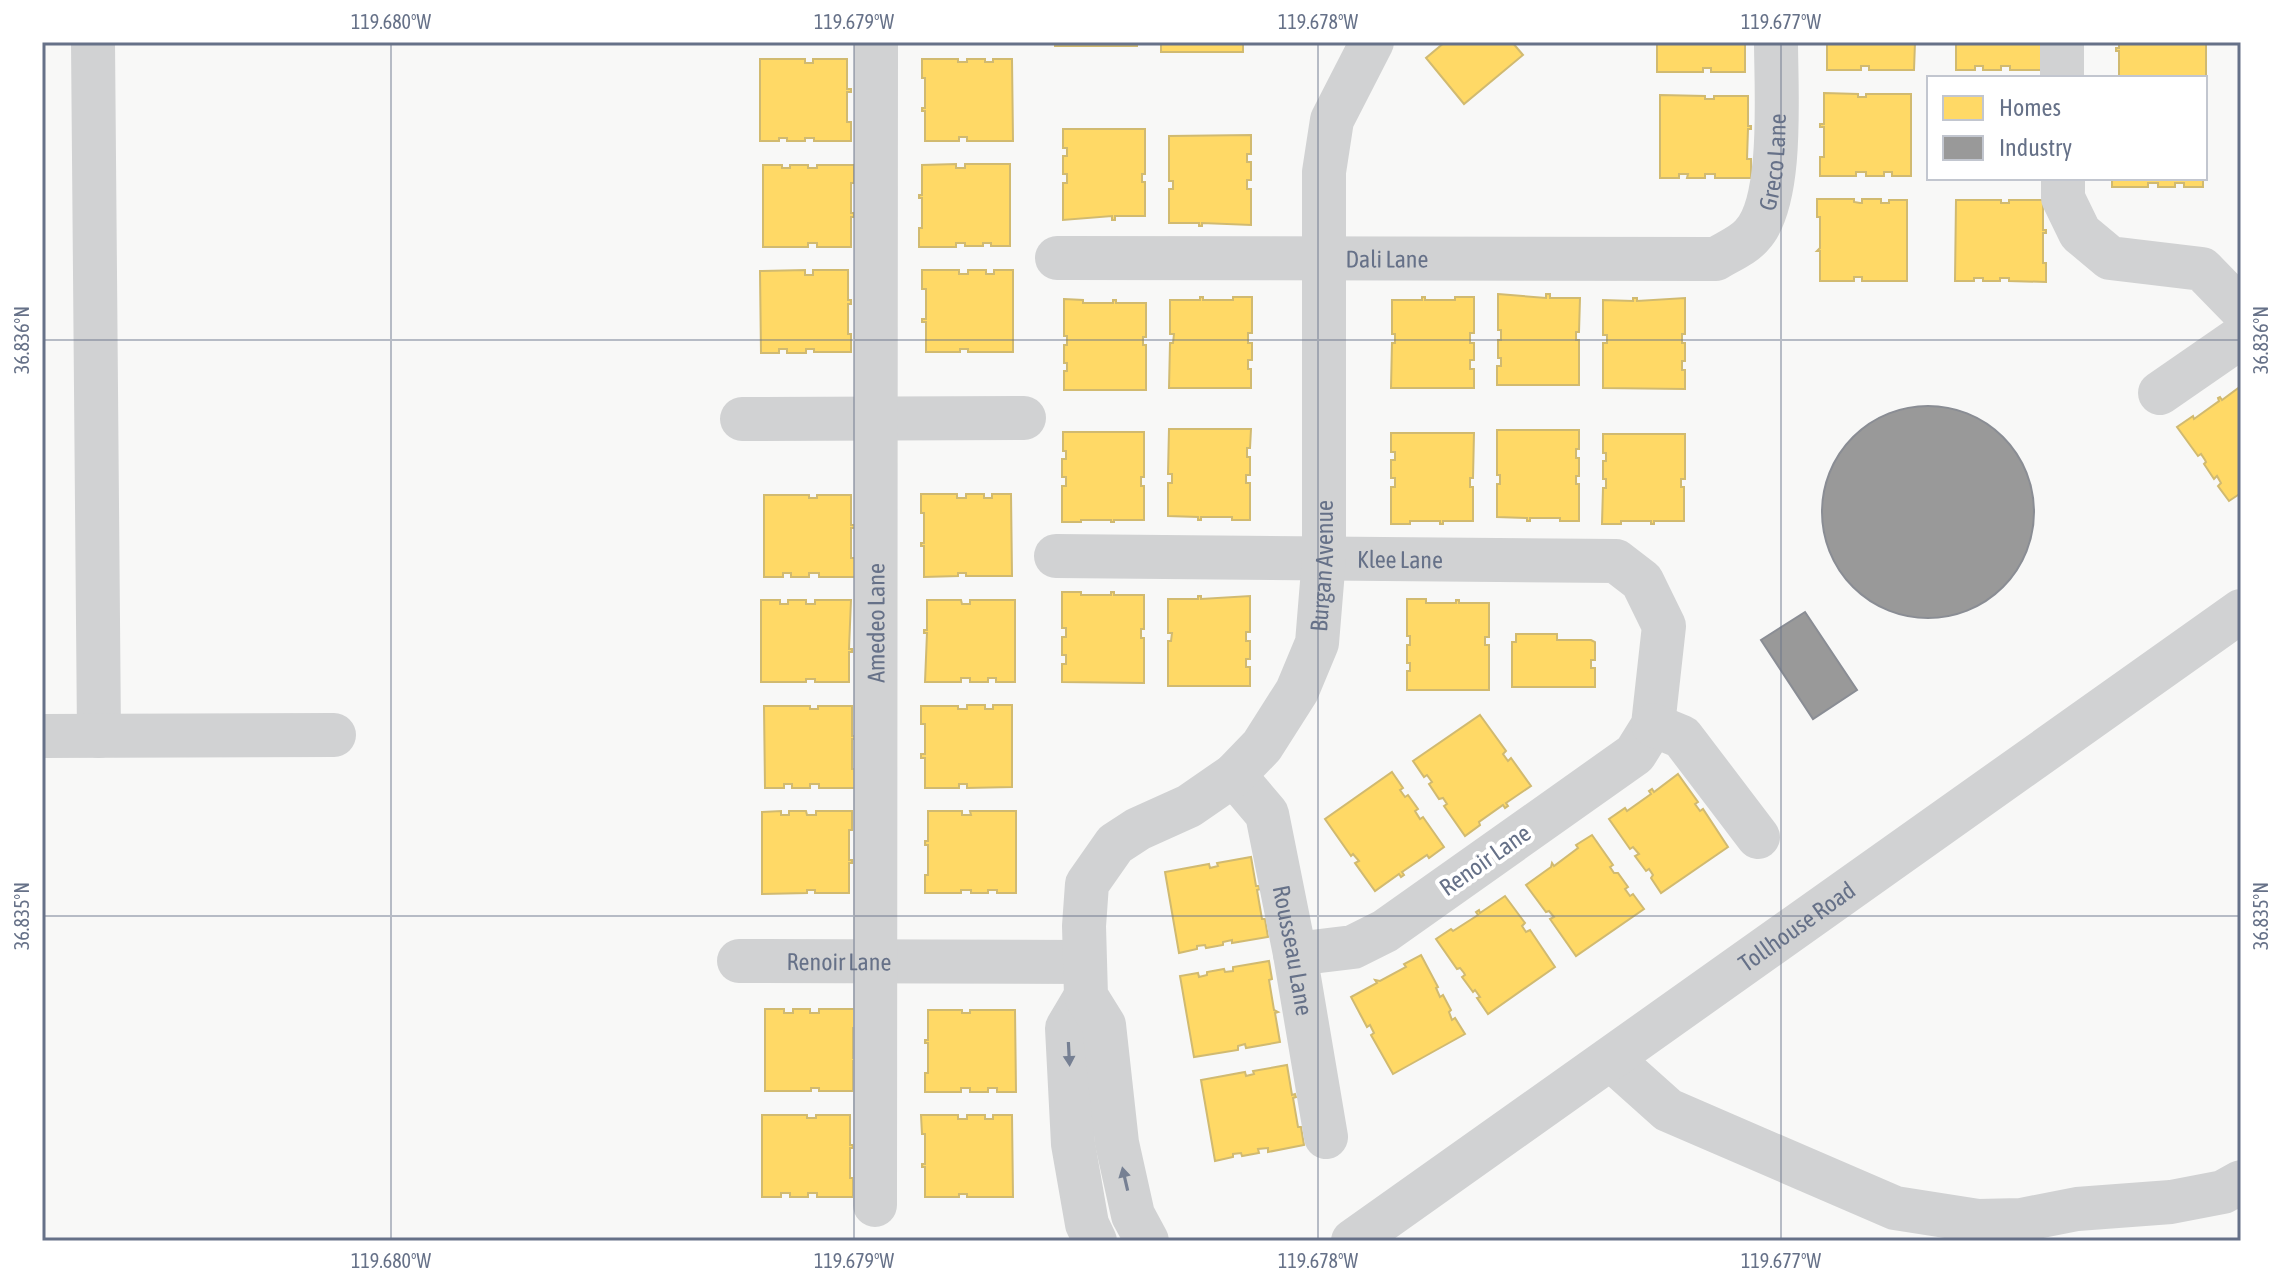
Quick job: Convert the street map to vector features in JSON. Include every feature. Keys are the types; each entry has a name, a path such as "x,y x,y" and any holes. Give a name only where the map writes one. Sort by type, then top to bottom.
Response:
{"street":[{"path":"93,42 99,736"},
{"name":"Amedeo Lane","path":"875,1205 876,42"},
{"name":"Burgan Avenue","path":"1147,1241 1133,1215 1117,1143 1092,1115 1067,1028 1085,979 1087,884 1115,844 1138,829 1189,806 1234,775 1262,746 1297,691 1317,643 1324,558 1324,172 1332,120 1372,42"},
{"name":"Greco Lane","path":"1716,259 1753,235 1770,198 1775,168 1776,42"},
{"path":"2062,42 2062,76"},
{"path":"2063,180 2063,198 2080,233 2110,258 2202,269 2241,309"},
{"name":"Dali Lane","path":"1057,258 1716,259"},
{"path":"2160,393 2241,337"},
{"path":"742,419 1024,418"},
{"name":"Klee Lane","path":"1056,556 1616,561 1642,581"},
{"name":"Renoir Lane","path":"1295,954 1353,947 1385,931 1635,754 1653,725 1664,626 1642,581"},
{"name":"Tollhouse Road","path":"1353,1241 2241,611"},
{"path":"1653,725 1682,737 1758,837"},
{"path":"42,736 334,735"},
{"name":"Rousseau Lane","path":"1234,775 1267,814 1326,1137"},
{"name":"Renoir Lane","path":"739,961 876,961 1085,979"},
{"path":"1611,1059 1668,1110 1895,1208 1978,1221 2021,1220 2056,1227 2077,1209 2171,1202 2223,1192 2241,1182"},
{"name":"Burgan Avenue","path":"1092,1115 1073,1144 1087,1224 1095,1241"}],"building: Homes":[{"path":"1055,42 1137,42 1137,46 1055,46"},
{"path":"1161,42 1243,42 1243,52 1161,52"},
{"path":"1445,42 1512,42 1523,55 1464,104 1426,58"},
{"path":"1657,42 1745,42 1745,72 1711,72 1711,68 1703,68 1703,72 1657,72"},
{"path":"1827,42 1915,42 1914,70 1869,70 1869,66 1861,66 1861,70 1827,70"},
{"path":"1956,42 2044,42 2046,70 2010,70 2010,66 2001,66 2001,70 1983,70 1983,66 1975,66 1975,70 1956,70"},
{"path":"2119,42 2206,42 2206,76 2119,76 2119,51 2116,48 2119,48"},
{"path":"760,59 805,59 805,63 813,63 813,59 847,59 847,89 851,92 847,92 847,122 851,122 851,141 814,141 814,138 805,138 805,141 787,141 787,138 779,138 779,141 760,141"},
{"path":"922,59 967,62 967,59 985,59 985,62 993,62 993,59 1012,59 1013,141 967,141 967,137 959,137 959,141 925,141"},
{"path":"1824,93 1858,94 1858,97 1866,97 1866,94 1911,94 1911,176 1892,176 1892,172 1884,172 1884,176 1866,176 1866,172 1856,172 1856,176 1820,176 1820,157 1824,157 1824,127 1820,124 1824,124"},
{"path":"1660,95 1705,96 1705,99 1748,96 1748,126 1751,129 1748,129 1747,159 1751,159 1751,178 1715,178 1715,174 1705,174 1705,178 1687,178 1688,174 1679,174 1679,178 1660,178"},
{"path":"1063,129 1145,129 1145,174 1142,174 1142,182 1145,182 1145,216 1115,216 1115,220 1112,216 1063,220 1063,183 1067,183 1067,174 1063,174 1063,156 1067,156 1067,148 1063,148"},
{"path":"1251,135 1251,154 1247,154 1247,162 1251,162 1251,180 1247,180 1247,189 1251,189 1251,225 1169,223 1169,189 1173,189 1173,181 1169,181 1169,136"},
{"path":"956,164 956,168 965,168 965,164 1010,164 1010,246 983,243 983,246 965,246 965,243 956,243 956,247 919,247 922,165"},
{"path":"763,165 790,168 790,165 808,165 808,168 817,168 817,165 854,165 851,247 817,247 817,243 808,243 808,247 763,247"},
{"path":"2112,180 2203,180 2203,187 2184,187 2184,183 2175,183 2175,187 2158,187 2158,183 2148,183 2148,187 2112,187"},
{"path":"1817,199 1854,199 1854,202 1860,203 1862,199 1881,199 1881,203 1907,200 1907,281 1862,281 1862,277 1854,277 1854,281 1820,281"},
{"path":"1956,200 2001,200 2001,203 2009,203 2009,200 2043,200 2046,282 2009,281 2009,278 2000,278 2000,281 1974,278 1974,281 1955,281"},
{"path":"805,270 805,275 813,275 813,270 848,270 851,352 814,352 814,349 806,349 806,353 787,353 787,349 779,349 779,353 761,353 760,271"},
{"path":"922,270 959,270 959,274 968,274 968,270 986,270 986,274 994,274 994,270 1013,270 1013,352 968,352 968,349 960,349 960,352 926,352 926,322 922,319 926,319 926,289 922,289"},
{"path":"1498,294 1546,298 1546,294 1550,294 1550,298 1580,298 1579,332 1576,332 1576,340 1579,340 1579,385 1497,385 1497,366 1501,366 1501,358 1498,358 1501,330 1498,330"},
{"path":"1200,297 1203,300 1233,300 1233,297 1252,297 1252,333 1248,333 1248,343 1252,343 1252,360 1248,360 1251,388 1169,388 1170,343 1173,343 1174,334 1170,334 1170,300 1200,300"},
{"path":"1422,297 1425,300 1455,300 1455,297 1474,297 1474,333 1470,333 1470,343 1474,343 1474,360 1470,360 1470,369 1474,369 1474,388 1391,388 1392,343 1395,343 1392,300 1422,300"},
{"path":"1633,298 1637,301 1685,298 1682,343 1685,343 1685,361 1682,361 1682,370 1685,370 1685,389 1603,388 1603,343 1607,343 1607,335 1603,335 1603,300 1633,301"},
{"path":"1064,299 1083,300 1083,303 1113,303 1116,300 1116,303 1146,303 1146,337 1143,337 1143,345 1146,345 1146,390 1064,390 1067,363 1064,363 1064,345 1067,345 1067,336 1064,336"},
{"path":"2241,386 2241,493 2229,501 2218,486 2221,483 2217,476 2214,479 2201,454 2198,456 2177,427 2193,416 2194,419 2219,401 2218,398 2222,400"},
{"path":"1169,429 1251,429 1250,448 1247,448 1250,475 1246,475 1246,483 1250,483 1250,520 1201,517 1198,520 1198,517 1168,516 1168,483 1172,483 1172,474 1168,474"},
{"path":"1497,430 1579,430 1576,458 1579,458 1579,476 1576,476 1576,484 1579,484 1579,521 1530,518 1527,521 1527,518 1497,517 1500,475 1497,475"},
{"path":"1063,432 1144,432 1144,477 1141,477 1141,486 1144,486 1144,520 1062,522 1062,486 1066,486 1066,477 1062,477 1062,459 1066,459"},
{"path":"1391,433 1474,433 1473,478 1470,478 1473,521 1391,524 1391,487 1395,487 1395,478 1391,478 1391,460 1395,460 1395,452 1391,452"},
{"path":"1603,434 1685,434 1685,479 1681,479 1681,487 1684,487 1684,521 1602,524 1603,488 1606,488 1606,479 1603,479 1606,453 1603,453"},
{"path":"921,494 957,494 957,498 966,498 966,494 984,494 984,498 992,498 992,494 1011,494 1012,576 966,576 966,573 958,573 958,576 924,577"},
{"path":"764,495 809,495 809,498 817,498 817,495 851,495 851,525 855,528 851,528 851,558 855,558 855,577 819,577 819,573 809,573 809,577 791,577 791,573 783,573 783,577 764,577"},
{"path":"1062,592 1144,595 1141,638 1144,638 1144,683 1062,682 1062,664 1066,664 1066,655 1062,655 1062,637 1066,637 1066,628 1062,628"},
{"path":"1198,596 1201,599 1250,596 1250,632 1246,632 1246,641 1250,641 1250,659 1246,659 1246,667 1250,667 1250,686 1168,686 1168,641 1171,641 1172,633 1168,633 1168,599 1198,599"},
{"path":"1407,599 1426,599 1426,603 1456,603 1459,600 1459,603 1489,603 1489,637 1485,637 1485,645 1489,645 1489,690 1407,690 1410,663 1407,663 1407,645 1410,645 1410,636 1407,636"},
{"path":"761,600 780,600 780,604 788,604 788,600 806,600 806,604 815,604 815,600 851,600 849,682 806,679 806,682 761,682"},
{"path":"927,600 961,600 962,604 970,604 970,600 1015,600 1015,682 996,682 996,678 988,678 988,682 970,682 970,678 961,678 961,682 925,682"},
{"path":"1516,634 1557,634 1557,640 1595,642 1595,660 1591,660 1591,668 1595,668 1595,687 1512,687 1512,642 1516,642"},
{"path":"967,705 985,705 985,709 993,709 993,705 1012,705 1012,787 967,788 967,784 959,784 959,788 925,788 925,758 921,758 921,754 925,754 925,724 921,724 921,706 958,706 958,709 967,709"},
{"path":"764,706 810,706 810,709 818,709 818,706 852,706 855,788 819,788 819,784 810,784 810,788 792,788 792,784 784,784 784,788 765,788"},
{"path":"1480,715 1506,751 1503,754 1508,761 1511,758 1531,786 1506,803 1508,806 1505,808 1503,805 1479,822 1480,825 1465,836 1444,806 1447,804 1443,798 1439,799 1429,784 1432,782 1427,775 1424,777 1413,761"},
{"path":"1392,772 1403,788 1400,790 1418,809 1415,811 1420,819 1423,817 1444,847 1375,891 1355,863 1359,861 1353,854 1351,856 1325,819"},
{"path":"1678,774 1698,802 1695,804 1700,811 1703,809 1728,847 1661,893 1649,869 1646,871 1635,856 1639,854 1633,847 1630,849 1609,819 1625,808 1627,811 1651,794 1649,791 1652,789 1654,792"},
{"path":"781,811 781,815 789,815 789,811 806,811 807,815 816,815 816,811 852,811 849,893 815,893 815,890 807,890 807,893 762,894 762,812"},
{"path":"928,811 962,811 962,815 971,815 970,811 1016,811 1016,893 988,890 988,893 971,893 971,890 961,890 961,893 925,893"},
{"path":"1592,835 1613,865 1610,867 1614,873 1618,873 1628,887 1625,889 1644,909 1576,956 1550,919 1554,917 1549,911 1546,912 1526,885"},
{"path":"1251,857 1268,937 1232,943 1232,940 1206,948 1205,945 1197,946 1197,949 1179,953 1165,872 1209,864 1210,868 1218,866 1217,863"},
{"path":"1505,896 1525,923 1522,926 1526,932 1530,930 1555,967 1488,1014 1477,998 1480,997 1462,977 1464,973 1457,969 1436,939"},
{"path":"1421,955 1440,997 1443,995 1451,1010 1452,1020 1455,1018 1465,1034 1393,1074 1371,1035 1374,1033 1370,1025 1367,1027 1351,997 1377,983 1375,980 1380,981 1406,967 1404,964"},
{"path":"1269,961 1272,979 1269,980 1274,1010 1278,1012 1275,1013 1280,1042 1246,1048 1245,1044 1238,1046 1238,1050 1194,1057 1180,976 1198,973 1199,977 1207,975 1207,972 1233,971 1233,967"},
{"path":"765,1009 784,1009 784,1013 793,1013 793,1009 810,1009 810,1013 819,1013 819,1009 856,1009 853,1091 819,1091 819,1088 811,1088 811,1091 765,1091"},
{"path":"928,1010 962,1010 962,1013 970,1013 970,1010 1015,1010 1016,1092 997,1092 997,1088 988,1088 988,1092 970,1092 970,1088 961,1088 961,1092 925,1092"},
{"path":"1287,1065 1304,1145 1268,1152 1268,1148 1258,1149 1259,1153 1233,1154 1233,1157 1215,1161 1201,1080 1245,1072 1246,1076 1254,1074 1253,1071"},
{"path":"762,1115 807,1115 807,1118 816,1118 816,1115 850,1115 853,1197 817,1197 817,1193 808,1193 808,1197 790,1197 790,1193 781,1193 781,1197 762,1197"},
{"path":"921,1115 958,1115 958,1119 967,1119 967,1115 985,1115 985,1119 993,1119 993,1115 1012,1115 1013,1197 967,1197 967,1194 959,1194 959,1197 925,1197 925,1167 922,1164 925,1164 925,1134 922,1134"}],"building: Industry":[{"path":"1928,406 1968,415 1987,424 2003,437 2016,453 2025,472 2034,512 2025,552 2016,571 2003,587 1987,600 1968,609 1928,618 1888,609 1869,600 1853,587 1840,571 1831,552 1822,512 1831,472 1840,453 1853,437 1869,424 1888,415"},
{"path":"1805,612 1857,690 1813,719 1761,640"}]}
